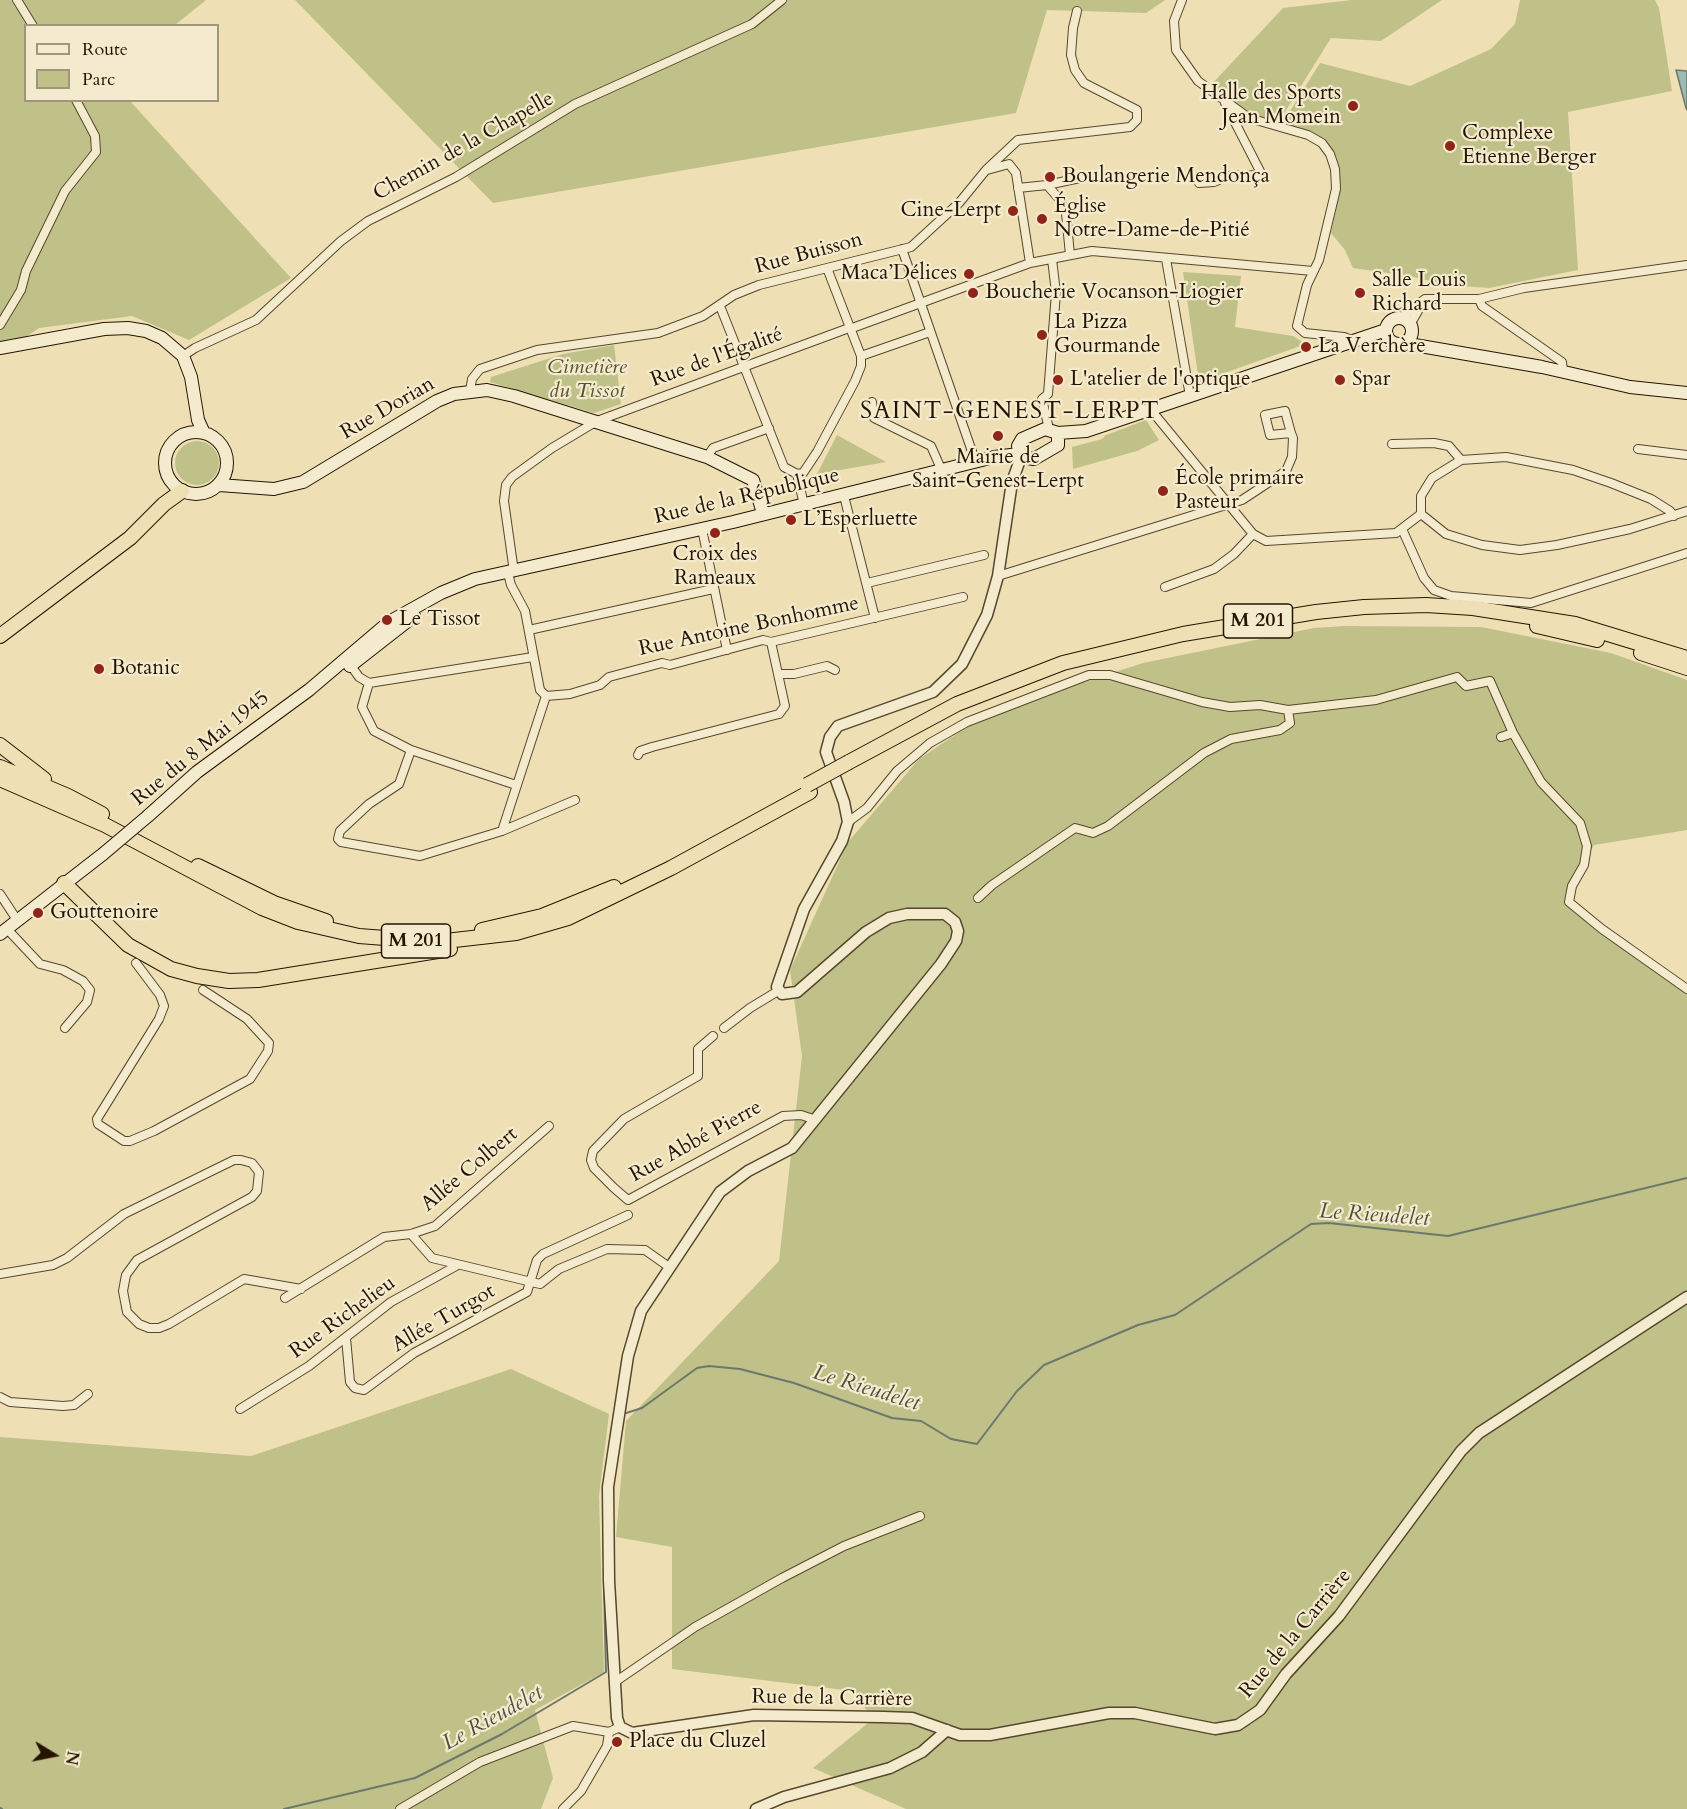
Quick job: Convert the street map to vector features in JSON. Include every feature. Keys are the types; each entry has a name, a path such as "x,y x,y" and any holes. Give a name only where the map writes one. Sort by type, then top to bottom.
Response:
{"highway":[{"path":"0,636 130,538 164,504 182,491"},
{"name":"M 201","path":"850,766 957,704 1063,663 1184,634 1316,612 1364,607 1426,605 1473,608 1575,624 1687,658"},
{"name":"M 201","path":"0,767 68,796 274,903 333,923 367,930 435,934 507,925 542,916 574,904 667,861 965,709 1076,667 1192,640 1322,620 1414,613 1492,619 1582,636 1687,668"},
{"path":"0,745 68,796"},
{"name":"M 201","path":"0,779 105,825 251,904 298,922 327,930 392,941 437,942 516,933 568,918 616,896 809,788"},
{"path":"64,883 108,928 147,958 188,974 229,981 337,968 487,943 516,933"}],"main road":[{"path":"1388,335 1390,321 1408,324 1422,345"},
{"path":"1403,343 1409,338 1408,324"},
{"path":"0,348 104,329 128,328 162,338 183,356 191,377 189,422 184,435"},
{"path":"1331,348 1388,335"},
{"path":"1022,454 1026,436 1055,436 1075,441 1086,431 1331,348 1388,335 1403,343 1563,371 1630,387 1687,393"},
{"name":"Rue Dorian","path":"219,485 274,489 303,482 437,401 470,391 500,392 707,457 753,480 763,513"},
{"path":"192,392 203,431 222,445 227,456 227,469 219,485 197,495 182,491 168,476 165,460 172,443 184,435 203,431"},
{"path":"1022,454 1055,436"},
{"name":"Rue de la République","path":"511,573 613,547 844,496 994,457 1022,454"},
{"path":"227,469 251,486"},
{"name":"Rue du 8 Mai 1945","path":"3,932 102,854 197,772 325,676 349,662 389,622 475,579 511,573"}],"street":[{"path":"17,0 32,24"},
{"name":"Chemin de la Chapelle","path":"183,356 256,320 341,241 368,221 456,177 575,104 752,24 782,0"},
{"path":"1182,0 1174,21 1176,50 1186,68 1198,81 1250,118 1308,135 1322,143 1330,154 1335,169 1336,189 1321,252 1297,326 1300,331 1354,341"},
{"name":"Rue Buisson","path":"470,391 472,379 480,369 537,350 658,333 703,316 734,296 759,285 911,247 959,203 986,170 1018,140 1130,127 1137,120 1137,110 1084,83 1075,70 1071,55 1077,11"},
{"path":"0,325 21,290 26,271 65,191 96,152 95,136 77,102"},
{"path":"1199,183 1214,182 1228,176 1262,175 1225,102"},
{"path":"986,170 1010,164 1016,173 1030,263"},
{"path":"1018,188 1080,178"},
{"path":"1047,185 1061,201 1066,213 1070,255"},
{"path":"902,249 919,304 976,463"},
{"name":"Rue de l'Égalité","path":"511,573 504,498 506,485 512,477 552,448 597,421 1030,263 1092,251 1313,271"},
{"path":"1166,258 1190,396"},
{"path":"1052,259 1056,293 1048,394 1042,399 1055,436"},
{"path":"1408,324 1425,299 1479,299 1524,288 1687,265"},
{"path":"804,505 800,473 855,381 861,366 861,356 852,327 827,268"},
{"path":"1479,299 1482,306 1562,362 1563,371"},
{"path":"720,306 784,467 800,473"},
{"path":"861,356 930,332"},
{"path":"872,402 874,418 931,446 942,471"},
{"path":"1150,410 1253,534 1266,541 1396,533 1420,514 1421,496 1432,478 1461,460 1506,457 1573,470 1651,499 1670,510 1674,516"},
{"path":"707,457 713,448 769,428"},
{"path":"998,576 1230,504 1263,488 1286,471 1292,457 1291,432"},
{"path":"1392,444 1449,446 1461,460"},
{"path":"1638,449 1687,455"},
{"path":"778,991 778,982 804,909 842,841 848,822 844,802 825,752 830,738 838,726 933,692 949,680 962,664 987,615 998,576 1015,475 1022,454"},
{"path":"844,496 875,618"},
{"path":"1420,514 1446,534 1482,545 1520,550 1557,545 1687,512"},
{"path":"702,529 727,650"},
{"path":"1402,529 1424,578 1434,590 1451,596 1531,603 1687,553"},
{"path":"1165,587 1214,570 1234,554 1253,534"},
{"path":"867,582 984,555"},
{"path":"502,831 546,696 540,690 525,611 511,573"},
{"path":"529,630 713,589"},
{"name":"Rue Antoine Bonhomme","path":"546,696 570,694 600,685 609,677 662,663 670,665 763,640 771,642 963,597"},
{"path":"638,755 640,751 652,747 779,714 784,706 771,642"},
{"path":"349,662 364,681 369,683 533,657"},
{"path":"779,674 794,674 827,666 835,670"},
{"path":"848,822 867,808 897,771 930,744 967,722 1089,675 1110,675 1202,702 1230,707 1260,705 1288,710 1376,700 1457,677 1466,686 1490,681 1513,733 1541,782 1580,823 1587,846 1584,865 1572,885 1569,902 1602,929 1687,989"},
{"path":"369,683 362,707 374,731 411,750 516,785"},
{"path":"978,898 1075,828 1093,833 1108,826 1204,753 1231,739 1280,730 1290,723 1288,710"},
{"path":"1501,737 1513,733"},
{"path":"411,750 399,784 369,804 340,831 338,839 341,842 420,856 502,831 575,800"},
{"path":"0,894 17,920"},
{"path":"400,1809 480,1762 573,1726 609,1732 620,1727 609,1581 608,1486 628,1356 641,1311 720,1192 748,1171 792,1148 940,964 956,941 958,931 950,916 937,912 889,918 866,932 796,992 788,995 778,991"},
{"path":"3,932 40,964 73,975 83,981 90,990 87,1002 65,1028"},
{"path":"136,963 160,995 164,1006 159,1019 97,1119 98,1124 124,1141 130,1141 154,1131 250,1079 268,1052 269,1043 247,1019 203,990"},
{"path":"724,1028 750,1008 778,991"},
{"name":"Rue Abbé Pierre","path":"713,1036 698,1049 698,1076 624,1119 593,1150 591,1160 594,1168 628,1200 783,1116 801,1115 816,1120"},
{"name":"Allée Colbert","path":"285,1298 384,1237 411,1234 435,1226 549,1126"},
{"path":"0,1274 54,1265 67,1258 124,1214 234,1160 246,1160 259,1172 257,1191 252,1197 137,1260 126,1275 123,1291 127,1312 139,1324 159,1328 170,1324 244,1279 301,1289"},
{"path":"531,1283 537,1260 543,1254 628,1215"},
{"path":"411,1234 432,1258 456,1266 531,1283 540,1284 559,1269 607,1249 645,1250 669,1267"},
{"name":"Rue Richelieu","path":"240,1409 309,1366 391,1302 456,1266"},
{"name":"Allée Turgot","path":"346,1338 350,1382 355,1388 364,1390 414,1353 527,1292 531,1283"},
{"name":"Rue de la Carrière","path":"620,1727 632,1733 730,1717 792,1715 912,1718 960,1735 990,1735 1109,1713 1157,1715 1215,1729 1238,1725 1260,1710 1286,1674 1338,1616 1461,1450 1479,1433 1687,1297"},
{"path":"0,1397 10,1402 63,1406 74,1405 88,1394"},
{"path":"615,1682 695,1628 782,1578 844,1546 920,1516"},
{"path":"756,1809 784,1797 890,1768 922,1752 947,1730"},
{"path":"563,1809 581,1791 607,1746 609,1732"}],"green space":[{"path":"0,0 206,0 176,24 24,24 24,102 131,102 291,278 189,340 132,316 39,328 0,355"},
{"path":"295,0 1165,0 1146,13 1047,10 1016,113 493,203"},
{"path":"1352,0 1442,0 1381,41 1331,38 1278,123 1245,110 1210,86 1283,8"},
{"name":"Complexe Etienne Berger","path":"1520,0 1655,0 1659,8 1672,91 1568,112 1578,270 1489,288 1447,285 1409,276 1353,268 1345,250 1331,233 1340,189 1339,168 1333,152 1282,124 1320,63 1410,86 1491,49 1515,24"},
{"path":"1183,272 1241,276 1235,327 1293,336 1306,344 1199,382"},
{"name":"Cimetière du Tissot","path":"614,345 621,404 594,413 490,382 491,377 563,354"},
{"path":"1146,420 1159,440 1137,451 1073,469 1072,447 1102,439 1106,435"},
{"path":"837,435 886,462 817,474"},
{"path":"197,441 212,448 219,463 212,478 197,485 182,478 175,463 182,448"},
{"path":"1344,626 1481,627 1611,653 1687,680 1687,830 1594,845 1566,900 1687,988 1687,1809 906,1809 813,1768 873,1719 853,1691 672,1669 672,1547 616,1537 626,1421 779,1261 802,1056 790,970 848,842 919,759 967,727 1048,694 1143,663 1314,628"},
{"path":"511,1369 609,1414 599,1496 604,1672 535,1710 553,1778 541,1809 0,1809 0,1437 251,1456"}],"water":[{"path":"1676,70 1687,71 1687,110 1686,108"}],"waterway":[{"name":"Le Rieudelet","path":"623,1414 642,1408 697,1368 709,1366 740,1369 794,1383 892,1418 921,1421 951,1439 977,1444 1017,1391 1044,1365 1138,1325 1175,1315 1311,1224 1329,1223 1448,1236 1687,1178"},
{"name":"Le Rieudelet","path":"609,1447 614,1414"},
{"name":"Le Rieudelet","path":"603,1494 604,1564"},
{"name":"Le Rieudelet","path":"284,1809 415,1778 502,1734 606,1672 604,1587"}],"place":[{"name":"Halle des Sports Jean Momein","path":"1353,106"},
{"name":"Complexe Etienne Berger","path":"1450,146"},
{"name":"Boulangerie Mendonça","path":"1050,177"},
{"name":"Cine-Lerpt","path":"1013,211"},
{"name":"Église Notre-Dame-de-Pitié","path":"1042,219"},
{"name":"Maca’Délices","path":"969,274"},
{"name":"Boucherie Vocanson-Liogier","path":"973,293"},
{"name":"Salle Louis Richard","path":"1360,293"},
{"name":"La Pizza Gourmande","path":"1042,335"},
{"name":"La Verchère","path":"1306,347"},
{"name":"L'atelier de l'optique","path":"1058,380"},
{"name":"Spar","path":"1340,380"},
{"name":"Mairie de Saint-Genest-Lerpt","path":"998,436"},
{"name":"École primaire Pasteur","path":"1163,491"},
{"name":"L’Esperluette","path":"791,520"},
{"name":"Croix des Rameaux","path":"715,533"},
{"name":"Le Tissot","path":"387,620"},
{"name":"Botanic","path":"99,669"},
{"name":"Gouttenoire","path":"38,913"},
{"name":"Place du Cluzel","path":"617,1742"}],"district":[{"name":"SAINT-GENEST-LERPT","path":"1010,412"}]}
